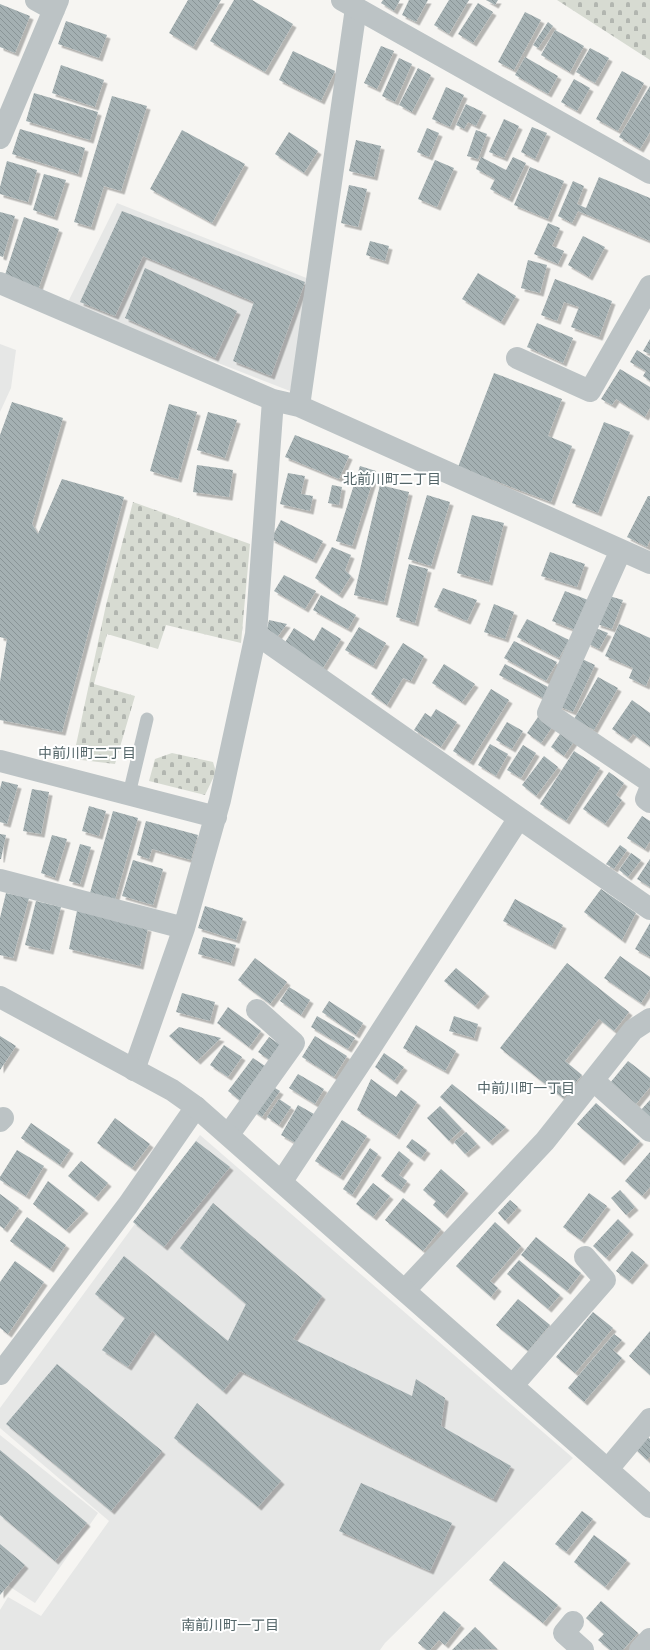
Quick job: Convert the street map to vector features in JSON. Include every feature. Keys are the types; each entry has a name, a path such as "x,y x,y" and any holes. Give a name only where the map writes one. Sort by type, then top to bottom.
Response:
{"street":[{"path":"0,138 50,3"},
{"path":"299,406 349,4 650,173"},
{"path":"0,283 273,400 299,406 650,563"},
{"path":"517,358 590,391 650,286"},
{"path":"134,1070 184,928 216,817 256,634 273,400"},
{"path":"621,550 548,713 650,782"},
{"path":"256,634 650,909"},
{"path":"0,761 216,817"},
{"path":"650,789 646,799 650,802"},
{"path":"282,1181 519,818"},
{"path":"0,880 184,928"},
{"path":"0,997 172,1090 196,1107 229,1134 650,1507"},
{"path":"229,1134 294,1043 257,1010"},
{"path":"405,1290 545,1141 633,1030 650,1019"},
{"path":"594,1081 650,1131"},
{"path":"0,1374 128,1205 196,1107"},
{"path":"513,1385 605,1280 585,1257"},
{"path":"608,1469 650,1419"},
{"path":"573,1622 564,1633 583,1650"},
{"path":"640,1650 650,1639"}],"lane":[{"path":"130,794 147,719"}],"shaded area":[{"path":"117,203 314,281 290,391 67,304"},
{"path":"0,344 16,350 11,388 0,412"},
{"path":"200,1135 573,1458 385,1643 380,1650 0,1650 0,1610 8,1597 41,1616 109,1521 0,1428 0,1408"},
{"path":"0,1435 98,1513 35,1603 4,1583 0,1589"}],"green space":[{"path":"557,0 650,0 650,60"},
{"path":"133,502 250,544 241,643 166,625 158,649 107,634 94,684 135,696 115,764 73,759 106,605"},
{"path":"172,753 213,762 216,772 205,795 149,781 155,759"}],"building":[{"path":"188,0 221,0 193,47 169,33"},
{"path":"234,0 252,0 293,24 265,72 210,41"},
{"path":"383,0 400,0 394,11 381,3"},
{"path":"409,0 428,0 416,22 402,15"},
{"path":"449,0 469,0 449,34 434,25"},
{"path":"486,0 498,0 495,5"},
{"path":"478,3 493,12 473,43 458,34"},
{"path":"0,4 30,16 15,53 0,47"},
{"path":"525,12 541,20 514,70 498,62"},
{"path":"66,21 107,35 99,58 58,44"},
{"path":"548,22 553,26 538,48 533,45"},
{"path":"555,30 584,46 570,72 541,55"},
{"path":"381,46 394,51 377,89 364,83"},
{"path":"590,48 609,58 595,83 576,72"},
{"path":"293,51 335,71 321,101 279,80"},
{"path":"525,57 558,76 548,94 515,75"},
{"path":"399,58 412,64 395,102 382,96"},
{"path":"61,65 104,80 95,107 52,93"},
{"path":"418,68 431,75 412,112 399,105"},
{"path":"622,71 644,83 618,131 596,119"},
{"path":"574,79 590,88 577,111 561,102"},
{"path":"650,86 650,132 640,149 619,137"},
{"path":"446,87 464,95 450,127 432,119"},
{"path":"34,93 98,112 90,140 26,121"},
{"path":"112,96 147,106 121,191 104,186 91,227 74,222"},
{"path":"466,104 483,112 476,126 468,122 464,129 456,125"},
{"path":"504,119 519,126 504,158 489,152"},
{"path":"532,127 547,133 535,159 521,152"},
{"path":"427,128 439,133 429,157 417,152"},
{"path":"20,129 85,148 78,174 12,154"},
{"path":"182,130 245,164 212,223 150,189"},
{"path":"476,130 487,134 478,159 467,156"},
{"path":"289,132 318,151 304,173 275,154"},
{"path":"356,140 381,146 374,177 349,171"},
{"path":"481,157 506,170 513,157 526,163 509,199 490,189 495,179 476,169"},
{"path":"435,160 454,168 437,207 418,199"},
{"path":"7,161 37,170 28,202 0,194 0,187"},
{"path":"530,167 564,181 548,219 514,205"},
{"path":"44,174 66,180 54,217 33,210"},
{"path":"599,177 650,198 650,241 578,211 572,223 558,216 573,181 584,186 577,204 586,208"},
{"path":"349,185 367,189 358,227 341,223"},
{"path":"122,211 305,282 271,376 233,361 254,302 143,256 115,316 80,302"},
{"path":"0,212 15,216 3,257 0,256"},
{"path":"24,217 59,229 38,290 4,278"},
{"path":"548,223 560,228 552,246 564,251 558,264 534,254"},
{"path":"583,236 605,247 589,277 568,265"},
{"path":"370,241 389,246 385,261 366,255"},
{"path":"528,260 547,265 540,293 521,288"},
{"path":"145,268 237,311 215,358 125,318"},
{"path":"478,273 516,296 501,322 462,299"},
{"path":"555,279 612,301 599,337 571,327 579,307 564,302 557,321 541,315"},
{"path":"537,323 573,338 563,363 527,347"},
{"path":"650,339 650,354 643,351"},
{"path":"637,350 650,358 650,381 643,376 646,371 630,362"},
{"path":"620,369 650,387 650,408 645,417 616,399 612,405 601,399"},
{"path":"494,373 562,399 548,436 572,446 551,502 458,467"},
{"path":"12,402 63,418 32,524 38,534 62,479 124,497 62,732 0,720 0,682 7,639 0,637 0,435"},
{"path":"169,404 197,412 178,479 150,471"},
{"path":"208,412 237,420 225,458 197,450"},
{"path":"604,422 630,432 598,513 572,503"},
{"path":"295,435 349,456 339,479 285,457"},
{"path":"197,465 233,470 229,497 193,492"},
{"path":"360,466 376,471 352,546 336,541"},
{"path":"288,473 305,476 301,494 313,496 310,511 280,504"},
{"path":"332,485 342,487 339,505 328,503"},
{"path":"380,485 409,492 384,602 354,595"},
{"path":"427,495 450,502 431,566 408,559"},
{"path":"648,496 650,496 650,540 647,547 627,537"},
{"path":"472,515 504,523 489,582 457,573"},
{"path":"281,520 323,541 313,560 271,539"},
{"path":"332,547 351,555 345,570 351,576 339,595 315,578"},
{"path":"550,552 585,564 577,587 541,576"},
{"path":"409,564 428,569 415,623 396,617"},
{"path":"284,575 316,591 305,609 274,591"},
{"path":"443,588 477,600 467,621 434,607"},
{"path":"565,591 588,600 575,630 552,621"},
{"path":"321,595 356,615 348,629 313,610"},
{"path":"609,596 623,600 612,629 597,624"},
{"path":"494,604 514,612 505,639 484,632"},
{"path":"527,619 569,640 559,658 517,637"},
{"path":"269,620 287,624 275,640 266,634"},
{"path":"619,624 650,638 650,676 646,686 629,678 633,668 605,656"},
{"path":"322,627 341,639 323,668 284,644 294,628 314,641"},
{"path":"359,627 386,643 373,666 345,650"},
{"path":"593,627 608,633 599,649 587,643"},
{"path":"514,641 557,662 546,681 504,658"},
{"path":"403,643 424,656 411,681 403,678 387,705 371,694"},
{"path":"580,658 595,665 573,712 558,706"},
{"path":"444,664 475,684 462,702 432,683"},
{"path":"505,664 548,687 543,698 499,675"},
{"path":"598,677 618,688 594,730 574,719"},
{"path":"491,689 509,700 470,762 453,751"},
{"path":"632,700 650,713 650,746 633,734 628,740 612,729"},
{"path":"436,709 457,722 441,747 414,730 425,713 431,717"},
{"path":"538,717 553,726 541,743 527,733"},
{"path":"507,722 523,731 512,749 496,740"},
{"path":"562,731 575,740 564,756 551,747"},
{"path":"490,744 508,754 496,776 478,765"},
{"path":"523,745 536,753 521,778 507,770"},
{"path":"574,751 600,768 566,821 540,804"},
{"path":"544,756 558,767 536,796 522,785"},
{"path":"609,772 624,783 616,795 622,800 605,824 583,809"},
{"path":"2,781 18,785 7,824 0,822 0,789"},
{"path":"32,789 49,792 41,834 23,831"},
{"path":"89,806 106,811 99,836 82,831"},
{"path":"113,811 138,818 115,900 90,893"},
{"path":"642,816 650,821 650,841 645,849 627,838"},
{"path":"146,821 198,835 191,860 152,849 149,859 137,855"},
{"path":"0,834 6,835 1,859 0,859"},
{"path":"52,835 67,839 55,878 41,873"},
{"path":"80,844 91,847 80,884 69,881"},
{"path":"620,845 627,850 614,869 606,864"},
{"path":"631,853 641,860 628,877 619,870"},
{"path":"650,859 650,887 637,879"},
{"path":"133,860 163,869 153,905 122,896"},
{"path":"601,889 636,913 622,940 584,912"},
{"path":"6,893 29,898 13,958 0,955 0,918"},
{"path":"515,899 563,925 552,946 503,921"},
{"path":"36,901 61,907 50,951 25,945"},
{"path":"205,906 243,918 236,940 198,928"},
{"path":"77,911 148,928 140,966 69,949"},
{"path":"650,923 650,957 635,949"},
{"path":"203,937 236,945 231,963 198,954"},
{"path":"620,956 650,977 650,989 641,1003 604,978"},
{"path":"255,958 287,982 270,1004 238,980"},
{"path":"567,963 629,1012 614,1031 599,1019 565,1061 582,1075 563,1098 500,1048"},
{"path":"456,968 486,993 475,1006 444,981"},
{"path":"289,987 310,1000 301,1015 280,1001"},
{"path":"182,993 215,1002 210,1021 176,1012"},
{"path":"329,1001 363,1023 356,1035 322,1012"},
{"path":"228,1007 261,1031 249,1047 217,1023"},
{"path":"317,1016 355,1038 348,1049 311,1027"},
{"path":"454,1016 478,1024 474,1038 449,1031"},
{"path":"416,1025 456,1051 445,1071 403,1048"},
{"path":"179,1027 221,1038 197,1061 169,1036"},
{"path":"0,1036 16,1046 0,1070"},
{"path":"315,1036 347,1056 334,1077 302,1057"},
{"path":"269,1037 282,1046 271,1061 258,1052"},
{"path":"224,1045 242,1057 228,1077 210,1065"},
{"path":"384,1053 404,1067 394,1081 375,1067"},
{"path":"253,1058 268,1068 242,1102 228,1091"},
{"path":"628,1061 650,1078 650,1087 636,1104 610,1083"},
{"path":"298,1074 324,1089 315,1104 289,1088"},
{"path":"371,1079 396,1097 401,1090 417,1102 396,1136 357,1110"},
{"path":"452,1084 506,1127 489,1142 440,1097"},
{"path":"270,1085 280,1091 262,1117 252,1110"},
{"path":"279,1099 291,1107 279,1125 267,1117"},
{"path":"650,1100 650,1119 640,1111"},
{"path":"596,1103 640,1141 621,1162 577,1124"},
{"path":"298,1105 314,1114 297,1144 281,1135"},
{"path":"440,1106 462,1129 449,1141 427,1118"},
{"path":"115,1118 150,1144 132,1168 97,1143"},
{"path":"342,1120 367,1136 340,1177 315,1161"},
{"path":"31,1123 70,1150 60,1165 21,1138"},
{"path":"466,1132 477,1144 465,1154 454,1142"},
{"path":"412,1139 427,1150 421,1158 406,1147"},
{"path":"196,1141 230,1167 164,1247 133,1222"},
{"path":"370,1148 378,1154 352,1195 343,1189"},
{"path":"17,1150 44,1166 26,1196 0,1180 0,1177"},
{"path":"399,1151 410,1160 399,1175 407,1181 401,1190 381,1176"},
{"path":"650,1152 650,1187 642,1196 625,1181"},
{"path":"81,1161 108,1183 95,1198 68,1176"},
{"path":"441,1169 465,1190 444,1215 433,1205 436,1201 423,1190"},
{"path":"48,1181 85,1210 66,1230 33,1204"},
{"path":"373,1183 390,1196 373,1217 356,1204"},
{"path":"620,1190 635,1207 626,1215 611,1198"},
{"path":"589,1193 607,1206 581,1240 563,1227"},
{"path":"0,1194 19,1208 4,1229 0,1226"},
{"path":"403,1198 441,1229 423,1251 385,1220"},
{"path":"510,1200 518,1207 505,1221 498,1213"},
{"path":"213,1203 322,1296 293,1339 412,1396 416,1379 445,1398 441,1426 511,1466 493,1499 240,1371 223,1391 152,1331 128,1367 102,1350 125,1318 95,1294 124,1256 228,1341 246,1304 180,1248"},
{"path":"27,1217 66,1245 50,1269 10,1241"},
{"path":"618,1219 630,1231 606,1258 593,1246"},
{"path":"495,1222 521,1246 490,1281 498,1288 491,1297 456,1266"},
{"path":"536,1237 581,1273 567,1291 521,1255"},
{"path":"632,1251 645,1262 629,1281 616,1271"},
{"path":"519,1260 560,1295 548,1309 507,1274"},
{"path":"15,1261 44,1282 8,1334 0,1328 0,1282"},
{"path":"518,1299 550,1325 528,1351 496,1325"},
{"path":"593,1312 613,1328 575,1373 556,1357"},
{"path":"650,1331 650,1375 629,1356"},
{"path":"614,1334 622,1340 613,1350 622,1358 584,1402 568,1388"},
{"path":"57,1364 162,1451 111,1511 6,1424"},
{"path":"197,1403 281,1481 258,1507 174,1438"},
{"path":"646,1435 650,1439 650,1457 647,1460 634,1448"},
{"path":"0,1450 87,1523 55,1561 0,1515"},
{"path":"361,1483 452,1523 430,1571 339,1531"},
{"path":"582,1511 593,1519 566,1552 555,1544"},
{"path":"594,1535 627,1560 605,1587 574,1562"},
{"path":"0,1544 25,1565 0,1595"},
{"path":"504,1561 558,1605 543,1623 489,1580"},
{"path":"601,1601 638,1633 623,1650 610,1650 598,1640 604,1634 586,1618"},
{"path":"444,1611 461,1625 445,1645 439,1640 430,1650 427,1650 418,1643"},
{"path":"475,1627 497,1649 452,1650"}],"district":[{"name":"北前川町二丁目","path":"392,479"},
{"name":"中前川町二丁目","path":"87,753"},
{"name":"中前川町一丁目","path":"526,1088"},
{"name":"南前川町一丁目","path":"230,1625"}]}
